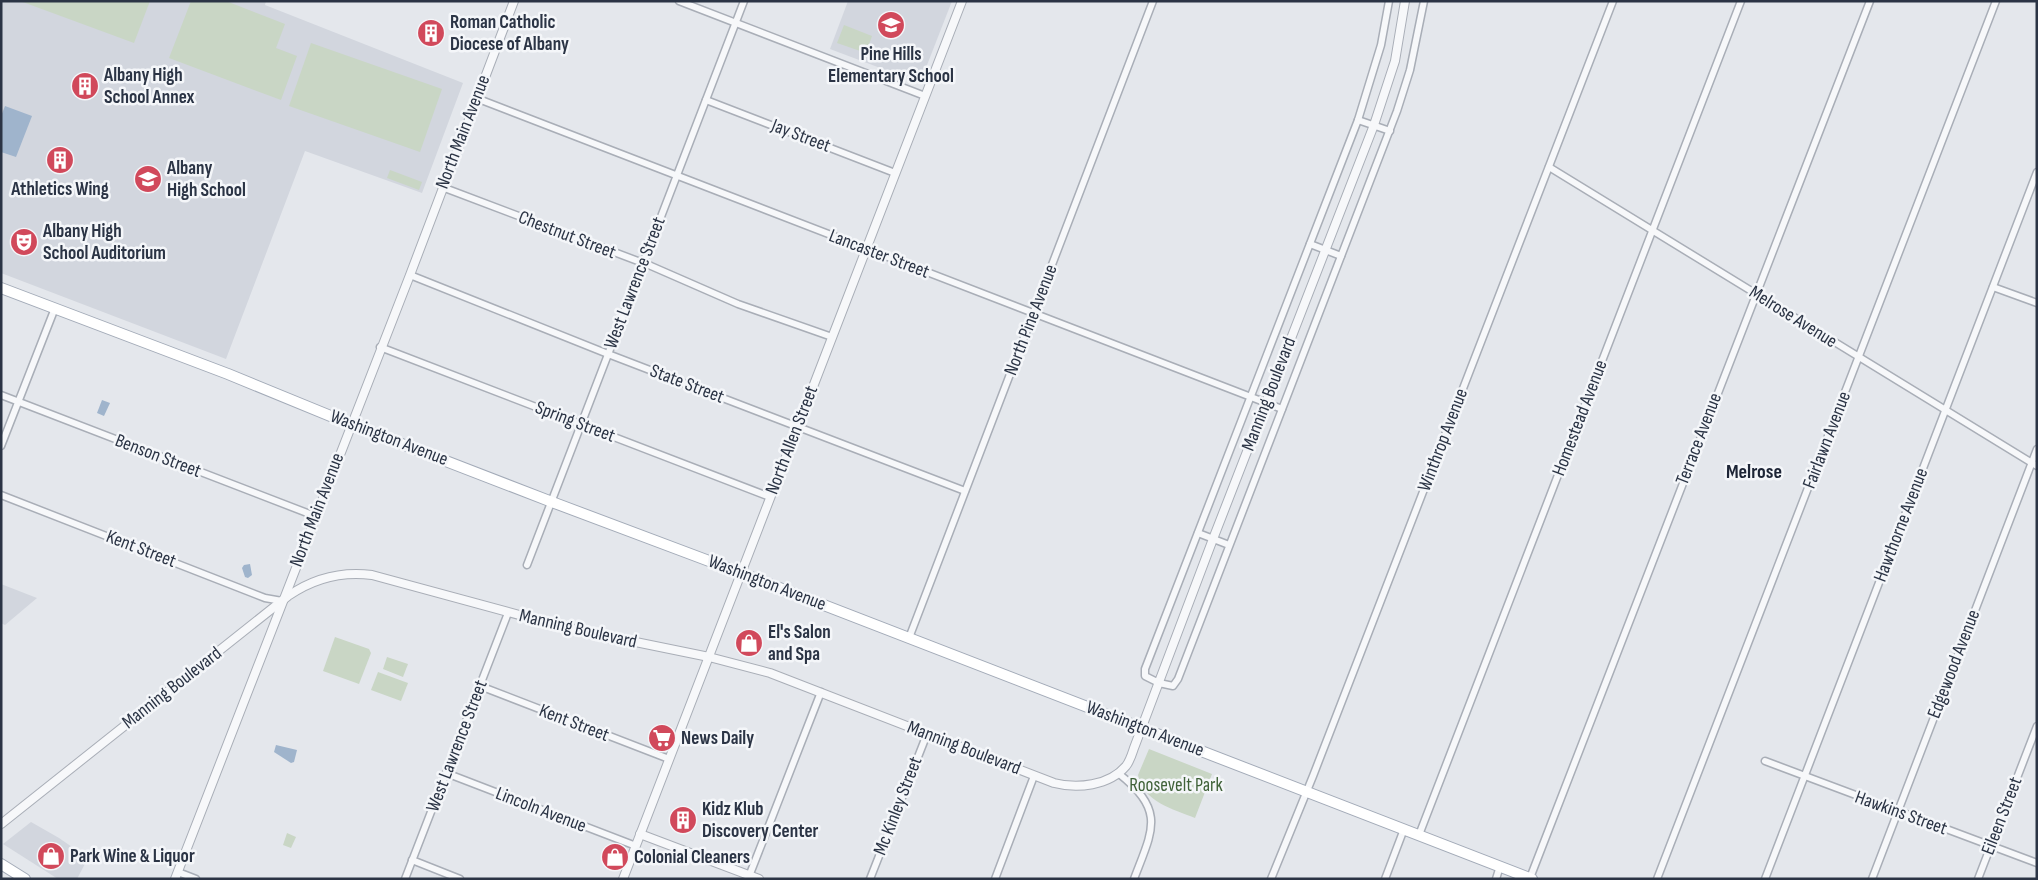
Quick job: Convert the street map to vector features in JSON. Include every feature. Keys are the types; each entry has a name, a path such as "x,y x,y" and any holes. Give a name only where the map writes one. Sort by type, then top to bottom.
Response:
{"main road":[{"name":"Washington Avenue","path":"1,288 1531,878"},
{"path":"1,864 26,879"}],"street":[{"name":"North Main Avenue","path":"176,875 380,347 410,275 514,1"},
{"path":"679,1 925,96"},
{"name":"West Lawrence Street","path":"527,565 744,1"},
{"name":"North Allen Street","path":"623,879 962,1"},
{"name":"North Pine Avenue","path":"908,638 1153,1"},
{"name":"Manning Boulevard","path":"1389,1 1381,46 1358,120 1145,669 1145,676 1159,684 1170,686 1177,682 1390,131 1410,70 1424,1"},
{"name":"Manning Boulevard","path":"1,824 282,601 311,582 335,575 356,573 381,577 580,631 709,657 770,673 1061,785 1078,786 1105,780 1118,773 1127,764 1142,728 1213,539 1374,125 1393,68 1403,25 1405,1"},
{"name":"Winthrop Avenue","path":"1271,879 1307,792 1613,1"},
{"name":"Homestead Avenue","path":"1419,835 1741,1"},
{"name":"Terrace Avenue","path":"1531,878 1870,1"},
{"name":"Fairlawn Avenue","path":"1657,879 1996,1"},
{"name":"Lancaster Street","path":"476,98 1282,409"},
{"name":"Jay Street","path":"706,100 895,173"},
{"path":"1358,120 1390,131"},
{"name":"Melrose Avenue","path":"1549,168 2034,465"},
{"name":"Hawthorne Avenue","path":"1765,879 2037,172"},
{"name":"Chestnut Street","path":"442,187 643,264 738,304 832,337"},
{"path":"1310,244 1341,256"},
{"name":"State Street","path":"410,275 608,354 965,491"},
{"path":"1993,286 2037,303"},
{"path":"1,446 55,308"},
{"name":"Spring Street","path":"380,347 770,497"},
{"name":"Benson Street","path":"1,396 315,516"},
{"name":"Edgewood Avenue","path":"1872,879 2034,465 2037,449"},
{"name":"Kent Street","path":"1,495 265,598 282,601"},
{"path":"1198,533 1229,545"},
{"name":"West Lawrence Street","path":"405,879 508,613"},
{"name":"Kent Street","path":"480,686 669,759"},
{"path":"749,877 821,692"},
{"name":"Eileen Street","path":"1978,879 2037,726"},
{"name":"Mc Kinley Street","path":"870,879 927,734"},
{"name":"Hawkins Street","path":"1765,761 2037,863"},
{"name":"Lincoln Avenue","path":"446,773 636,846"},
{"path":"1118,773 1144,799 1152,818 1150,835 1134,879"},
{"path":"995,879 1034,776"},
{"path":"1385,879 1404,829"},
{"path":"640,834 749,877 759,879"},
{"path":"412,860 460,879"},
{"path":"1496,879 1500,866"},
{"path":"176,875 196,879"}],"shaded area":[{"name":"Albany High School","path":"1,1 266,1 265,5 463,83 422,193 305,151 226,359 1,273"},
{"name":"Pine Hills Elementary School","path":"848,1 952,1 920,83 830,49"},
{"path":"1,584 37,598 5,625 1,623"},
{"path":"31,822 88,858 77,879 58,879 3,844"}],"green space":[{"path":"20,1 150,1 134,43"},
{"path":"191,1 226,1 285,24 276,48 297,56 281,100 169,58"},
{"path":"844,25 872,36 866,53 837,43"},
{"path":"311,43 442,89 420,152 289,106"},
{"path":"390,170 422,182 419,190 387,178"},
{"path":"335,637 369,649 371,653 359,684 323,671"},
{"path":"387,657 408,664 403,677 383,669"},
{"path":"378,672 408,683 401,701 371,690"},
{"name":"Roosevelt Park","path":"1149,749 1212,774 1195,818 1169,808 1146,792 1138,775"},
{"path":"287,833 296,837 291,848 283,845"}],"water":[{"path":"5,106 32,116 16,157 1,152 1,116"},
{"path":"102,400 110,403 104,416 97,413"},
{"path":"250,564 252,575 248,578 245,577 242,568 244,565"},
{"path":"276,745 297,750 294,762 291,763 274,752"}],"place":[{"name":"Pine Hills Elementary School","path":"891,25"},
{"name":"Roman Catholic Diocese of Albany","path":"431,33"},
{"name":"Albany High School Annex","path":"85,86"},
{"name":"Athletics Wing","path":"60,160"},
{"name":"Albany High School","path":"148,179"},
{"name":"Albany High School Auditorium","path":"24,242"},
{"name":"El's Salon and Spa","path":"749,643"},
{"name":"News Daily","path":"662,738"},
{"name":"Kidz Klub Discovery Center","path":"683,820"},
{"name":"Park Wine & Liquor","path":"51,856"},
{"name":"Colonial Cleaners","path":"615,857"}],"district":[{"name":"Melrose","path":"1754,472"}]}
